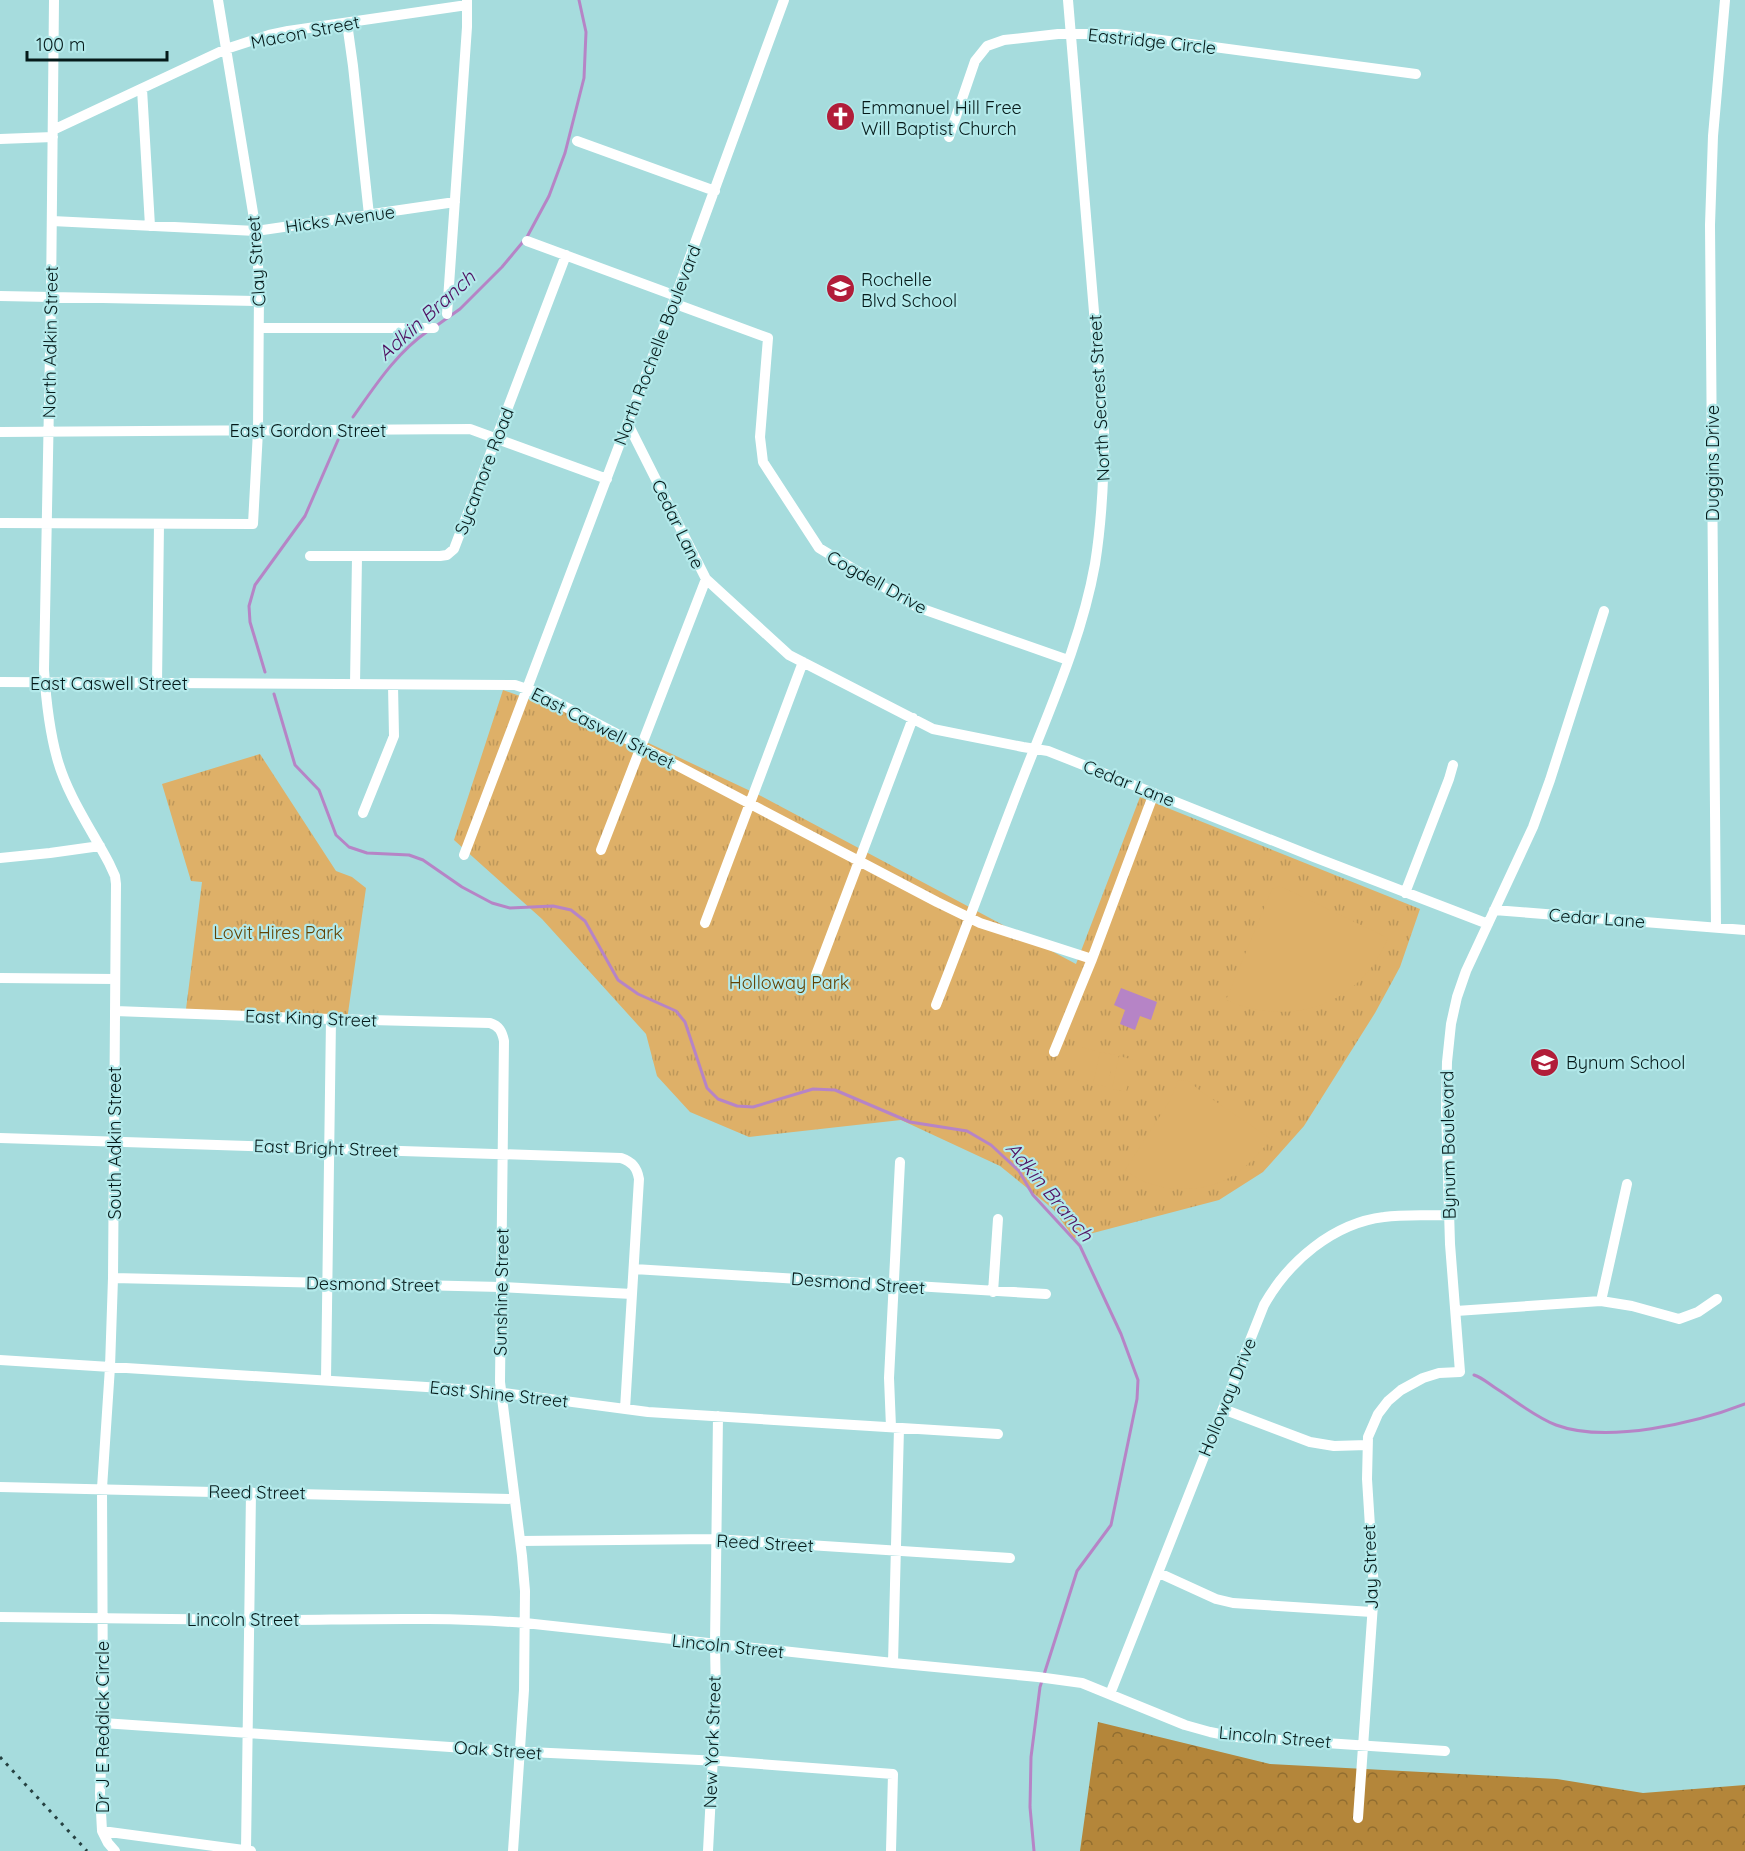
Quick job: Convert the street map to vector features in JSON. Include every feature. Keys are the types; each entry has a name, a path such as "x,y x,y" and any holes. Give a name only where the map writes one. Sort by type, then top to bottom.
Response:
{"street":[{"name":"North Adkin Street","path":"45,683 54,0"},
{"name":"Clay Street","path":"159,524 253,524 258,431 260,301 256,231 218,0"},
{"name":"North Rochelle Boulevard","path":"464,855 628,424 784,0"},
{"name":"North Secrest Street","path":"936,1005 1068,660 1082,618 1095,565 1104,479 1104,432 1068,0"},
{"name":"Duggins Drive","path":"1716,927 1710,225 1713,136 1725,0"},
{"name":"Macon Street","path":"0,139 53,134 226,49 269,35 467,2"},
{"path":"447,314 467,2"},
{"path":"347,23 369,215"},
{"name":"Eastridge Circle","path":"949,137 975,61 987,46 1004,40 1058,34 1116,34 1416,74"},
{"path":"142,89 150,226"},
{"path":"577,141 715,191"},
{"name":"Hicks Avenue","path":"52,221 256,231 455,202"},
{"path":"527,241 674,299"},
{"name":"Sycamore Road","path":"310,556 440,556 447,555 454,549 566,255"},
{"path":"0,296 260,301"},
{"name":"Cogdell Drive","path":"674,299 768,338 760,437 763,462 819,548 917,607 1068,660"},
{"path":"259,328 434,328"},
{"name":"Cedar Lane","path":"628,424 705,579 789,655 933,729 1048,751 1488,924"},
{"name":"East Gordon Street","path":"0,432 470,429 607,479"},
{"path":"0,523 159,524 157,684"},
{"path":"356,684 357,557"},
{"path":"601,850 705,579"},
{"path":"1488,924 1533,827 1604,611"},
{"path":"705,923 803,662"},
{"name":"East Caswell Street","path":"0,682 515,685 539,693 970,919 1092,959"},
{"name":"South Adkin Street","path":"45,683 45,701 57,759 115,876 116,885 113,1278 102,1488 103,1618"},
{"path":"363,813 394,736 393,685"},
{"path":"816,975 913,718"},
{"path":"1405,893 1453,765"},
{"path":"1054,1052 1092,959 1154,793"},
{"path":"0,858 100,846"},
{"name":"Cedar Lane","path":"1494,910 1745,930"},
{"name":"Bynum Boulevard","path":"1460,1372 1449,1215 1447,1062 1451,1023 1457,997 1466,971 1488,924"},
{"path":"0,978 115,978"},
{"name":"East King Street","path":"115,1011 490,1023 497,1026 502,1033"},
{"path":"326,1380 331,1019"},
{"name":"Sunshine Street","path":"502,1033 504,1041 500,1382 520,1541 525,1591 525,1623"},
{"name":"East Bright Street","path":"0,1138 621,1158 631,1162 638,1171 639,1179 634,1269"},
{"path":"893,1663 895,1427 890,1378 900,1162"},
{"path":"1601,1301 1627,1184"},
{"name":"Holloway Drive","path":"1110,1694 1264,1305 1275,1286 1305,1254 1323,1240 1343,1230 1385,1216 1449,1215"},
{"path":"993,1292 998,1219"},
{"path":"625,1409 634,1269"},
{"name":"Desmond Street","path":"634,1269 1046,1294"},
{"name":"Desmond Street","path":"113,1278 501,1287 632,1294"},
{"path":"1456,1311 1601,1301 1679,1318 1698,1312 1716,1299"},
{"name":"East Shine Street","path":"0,1360 326,1380 501,1393 625,1409 998,1434"},
{"name":"Jay Street","path":"1358,1818 1373,1575 1368,1509 1367,1446 1378,1414 1401,1390 1423,1378 1439,1373 1460,1372"},
{"path":"1223,1409 1310,1442 1334,1446 1367,1446"},
{"name":"New York Street","path":"708,1851 716,1699 714,1644 718,1416"},
{"name":"Reed Street","path":"0,1487 514,1499"},
{"path":"248,1851 251,1492"},
{"name":"Reed Street","path":"520,1541 715,1539 1010,1558"},
{"path":"1159,1573 1216,1599 1233,1603 1372,1612"},
{"name":"Lincoln Street","path":"0,1617 429,1618 525,1623 1082,1683 1185,1725 1235,1737 1445,1751"},
{"name":"Dr J E Reddick Circle","path":"103,1618 100,1793 102,1831 248,1851"},
{"path":"513,1851 524,1690 525,1623"},
{"name":"Oak Street","path":"103,1723 520,1752 893,1774 891,1851"},
{"path":"102,1831 108,1843 116,1851"}],"green space":[{"name":"Holloway Park","path":"503,690 640,739 761,796 1076,964 1140,797 1420,909 1400,967 1375,1013 1304,1126 1263,1172 1219,1200 1074,1238 1053,1209 1000,1166 901,1120 749,1137 690,1112 657,1076 646,1034 542,919 454,840"},
{"name":"Lovit Hires Park","path":"260,754 336,871 352,877 366,888 347,1020 186,1009 202,882 191,881 162,784"},
{"path":"1280,886 1388,938 1376,961 1360,980 1342,995 1321,1005 1298,1011 1275,1012 1250,1008 1226,1000 1272,889"},
{"path":"1081,1047 1096,1051 1088,1083 1073,1079"},
{"path":"1100,1052 1115,1055 1107,1087 1093,1084"},
{"path":"1119,1056 1134,1060 1126,1092 1112,1089"},
{"path":"1187,1080 1271,1139 1245,1167 1222,1182 1194,1189 1150,1184 1125,1170 1169,1102 1178,1081"},
{"path":"1098,1722 1270,1764 1557,1779 1643,1793 1745,1785 1745,1851 1080,1851"}],"shaded area":[{"path":"1121,988 1157,1002 1151,1020 1140,1016 1135,1030 1120,1024 1125,1010 1114,1005"}],"waterway":[{"name":"Adkin Branch","path":"436,326 460,309 502,267 527,237 549,196 565,153 584,78 586,32 579,0"},
{"name":"Adkin Branch","path":"353,417 396,360 428,331"},
{"name":"Adkin Branch","path":"265,672 250,622 249,606 255,585 305,516 338,440"},
{"name":"Adkin Branch","path":"274,694 295,765 319,790 336,835 349,847 367,853 409,855 423,860 462,887 492,903 510,908 553,906 571,910 585,921 618,980 638,994 676,1011 685,1022 707,1088 718,1099 737,1106 753,1107 813,1089 835,1090 910,1122 967,1131 991,1145 1019,1171 1033,1195 1080,1246 1121,1334 1138,1380 1137,1399 1111,1525 1077,1571 1040,1687 1031,1757 1030,1807 1034,1851"},
{"path":"1474,1375 1541,1418 1556,1425 1577,1430 1625,1432 1651,1429 1702,1418 1745,1404"}],"railway":[{"path":"0,1757 87,1851"}],"place":[{"name":"Emmanuel Hill Free Will Baptist Church","path":"840,117"},
{"name":"Rochelle Blvd School","path":"840,289"},
{"name":"Bynum School","path":"1545,1062"}]}
